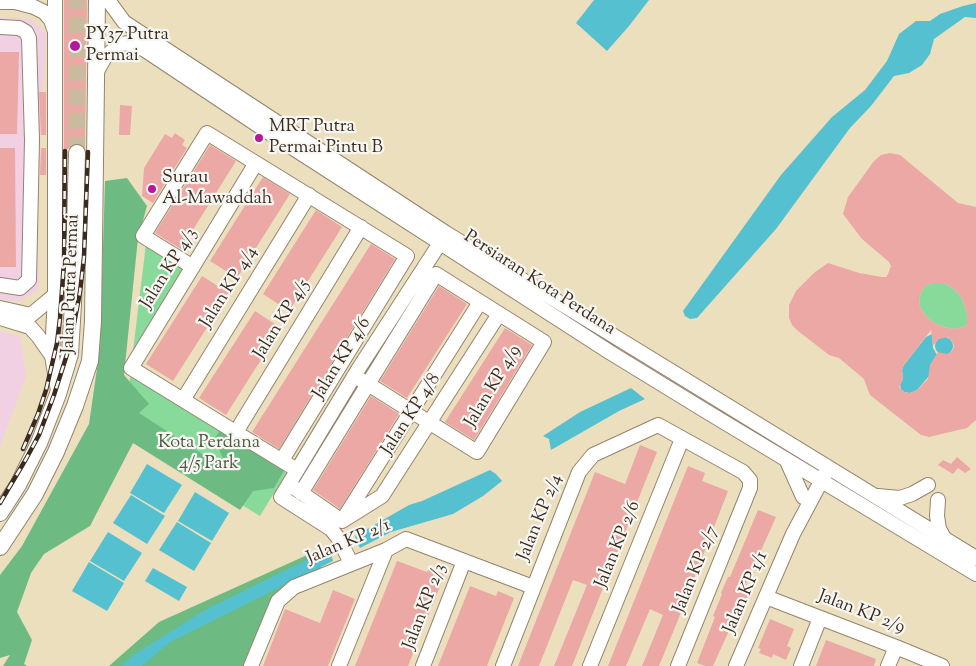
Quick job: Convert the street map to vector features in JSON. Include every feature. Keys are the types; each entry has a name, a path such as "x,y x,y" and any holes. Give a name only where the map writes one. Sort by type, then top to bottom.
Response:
{"main road":[{"name":"Jalan Putra Permai","path":"0,547 35,494 56,452 75,406 90,361 93,321 97,0"},
{"name":"Jalan Putra Permai","path":"0,513 18,485 39,443 58,394 70,354 73,312 77,153"}],"street":[{"path":"55,0 55,295 52,356 58,394"},
{"name":"Persiaran Kota Perdana","path":"108,0 124,22 446,233 976,558"},
{"path":"0,2 17,1 44,12 51,20 56,32"},
{"path":"0,27 19,28 26,32 28,38 32,140 29,280 27,284 20,288 0,284"},
{"name":"Persiaran Kota Perdana","path":"95,74 106,56 121,44 130,43 145,50 440,243 704,410 976,574"},
{"path":"193,267 143,236 207,133 361,227"},
{"name":"Jalan KP 4/3","path":"183,400 131,368 256,163"},
{"name":"Jalan KP 4/4","path":"183,400 309,195"},
{"name":"Jalan KP 4/6","path":"282,460 407,256 361,227"},
{"name":"Jalan KP 4/5","path":"236,432 361,227"},
{"name":"Jalan KP 4/6","path":"350,563 339,539 331,529 281,496 356,372 440,243"},
{"path":"301,492 436,274 499,314"},
{"path":"0,308 31,315 55,295"},
{"name":"Jalan KP 4/8","path":"342,521 480,302"},
{"name":"Jalan KP 4/8","path":"342,521 382,496 499,314"},
{"name":"Jalan KP 4/9","path":"429,422 477,452 544,342 499,314"},
{"path":"0,318 30,328 52,356"},
{"path":"344,359 368,384 429,422"},
{"path":"183,400 297,470"},
{"name":"Jalan KP 2/4","path":"503,666 579,472 593,455 658,426 682,438"},
{"name":"Jalan KP 2/7","path":"678,666 750,488 750,480 743,472 682,438"},
{"name":"Jalan KP 2/6","path":"590,666 682,438"},
{"path":"786,459 803,497"},
{"name":"Jalan KP 1/1","path":"736,666 824,464"},
{"name":"Jalan KP 1/1","path":"793,534 803,497 817,478"},
{"path":"288,484 342,521"},
{"path":"875,495 900,498 928,485"},
{"path":"938,500 937,516 939,529 944,538"},
{"name":"Jalan KP 2/1","path":"252,666 278,601 294,587 386,550 406,539 533,587"},
{"path":"339,666 386,550"},
{"name":"Jalan KP 2/3","path":"423,666 464,561"},
{"name":"Jalan KP 2/9","path":"766,597 942,666"},
{"path":"802,666 820,618"},
{"path":"888,666 896,647"}],"shaded area":[{"path":"0,17 30,19 46,33 37,209 39,289 19,302 0,299"},
{"path":"0,331 20,336 26,376 0,447"}],"green space":[{"path":"127,178 147,206 138,238 124,375 149,404 139,413 210,459 223,458 214,439 222,428 285,469 274,488 253,491 240,510 133,443 90,526 44,554 31,573 17,612 32,640 24,664 27,666 3,666 10,655 0,658 0,575 22,546 89,424 100,348 105,181"},
{"path":"146,244 186,268 132,359"},
{"path":"931,283 944,283 954,289 961,297 967,313 967,324 954,329 934,323 926,316 920,307 919,297 924,287"},
{"name":"Kota Perdana 4/5 Park","path":"131,375 286,473 260,516 182,468 119,421"},
{"path":"316,551 322,572 274,597 245,666 109,666 159,622"}],"water":[{"path":"594,0 649,0 607,51 576,23"},
{"path":"976,3 976,18 965,17 934,39 930,54 922,65 909,73 894,76 871,106 850,128 776,229 697,318 690,319 685,316 683,311 781,175 832,117 865,90 887,61 899,34 916,21 930,21 940,14"},
{"path":"932,334 933,348 937,355 930,365 930,375 917,390 910,393 904,392 900,385 903,379 902,370 904,365 926,337"},
{"path":"944,337 950,340 953,346 950,352 944,355 938,352 935,346 938,340"},
{"path":"631,388 645,399 619,411 551,450 549,439 543,436 580,412"},
{"path":"147,464 182,485 164,513 130,493"},
{"path":"490,470 502,481 483,496 453,514 391,532 360,548 355,536 409,505"},
{"path":"195,492 229,513 212,541 178,521"},
{"path":"131,495 165,516 147,544 113,523"},
{"path":"177,522 211,543 194,571 159,550"},
{"path":"108,532 142,553 124,581 90,561"},
{"path":"327,550 331,554 333,561 170,642 142,666 121,666 135,654 205,610"},
{"path":"89,562 124,583 107,611 72,591"},
{"path":"153,568 187,587 179,601 145,581"}],"building":[{"name":"PY37 Putra Permai","path":"64,0 87,0 85,147 77,143 72,144 68,149 64,149"},
{"path":"0,52 19,52 17,134 0,134"},
{"path":"39,92 46,92 46,135 41,135"},
{"path":"120,105 132,106 130,135 119,135"},
{"path":"175,133 185,140 182,145 187,148 153,203 142,196 144,168 165,134 172,138"},
{"path":"210,145 236,161 181,249 155,233"},
{"path":"0,148 15,148 16,267 0,267"},
{"path":"41,148 46,148 46,175 40,175"},
{"path":"890,153 900,155 958,203 976,207 976,420 967,428 929,437 921,435 870,395 864,379 839,358 829,355 798,331 792,325 789,318 789,305 796,291 815,272 828,263 859,273 882,277 886,277 888,274 891,266 889,262 862,239 843,214 848,197 874,161 881,155","holes":["931,283 944,283 954,289 961,297 967,313 967,324 954,329 934,323 926,316 920,307 919,297 924,287","931,330 933,345 939,339 947,337 954,346 952,351 947,354 938,352 930,365 928,379 917,390 910,393 904,392 899,387 903,379 902,370 904,365"]},
{"path":"263,177 290,194 237,278 210,261"},
{"path":"316,210 342,227 289,311 263,294"},
{"path":"371,244 395,259 279,449 252,432"},
{"path":"202,276 229,293 173,381 146,364"},
{"path":"439,286 467,304 407,398 380,381"},
{"path":"255,311 281,328 226,415 199,398"},
{"path":"505,328 532,345 474,440 445,422"},
{"path":"371,396 399,414 340,509 313,490"},
{"path":"640,445 657,452 572,666 554,666 587,585 573,580 539,666 518,666 595,472 625,484"},
{"path":"957,457 971,469 965,473 958,468 953,474 938,465 943,460 951,464"},
{"path":"688,466 705,473 702,481 728,491 678,620 659,666 642,666 663,615 650,609 626,666 608,666"},
{"path":"758,510 776,517 746,584 752,587 745,604 742,602 713,666 705,666 697,663 715,617 713,616 721,593 728,577 730,577"},
{"path":"397,561 427,572 429,568 445,574 408,666 355,666"},
{"path":"470,586 496,596 498,591 514,598 487,666 438,666"},
{"path":"333,590 355,599 328,666 263,666 285,609 320,623"},
{"path":"770,619 794,629 787,646 791,648 786,660 773,654 772,658 759,653 761,649 758,648"},
{"path":"826,640 876,659 874,666 816,666"}],"tunnel":[{"path":"77,0 77,153"}],"railway":[{"path":"23,449 46,390 57,343 64,262 65,151"},
{"path":"0,503 39,435 70,345 80,292 84,257 88,152"}],"place":[{"name":"PY37 Putra Permai","path":"75,46"},
{"name":"MRT Putra Permai Pintu B","path":"259,138"},
{"name":"Surau Al-Mawaddah","path":"152,189"}]}
